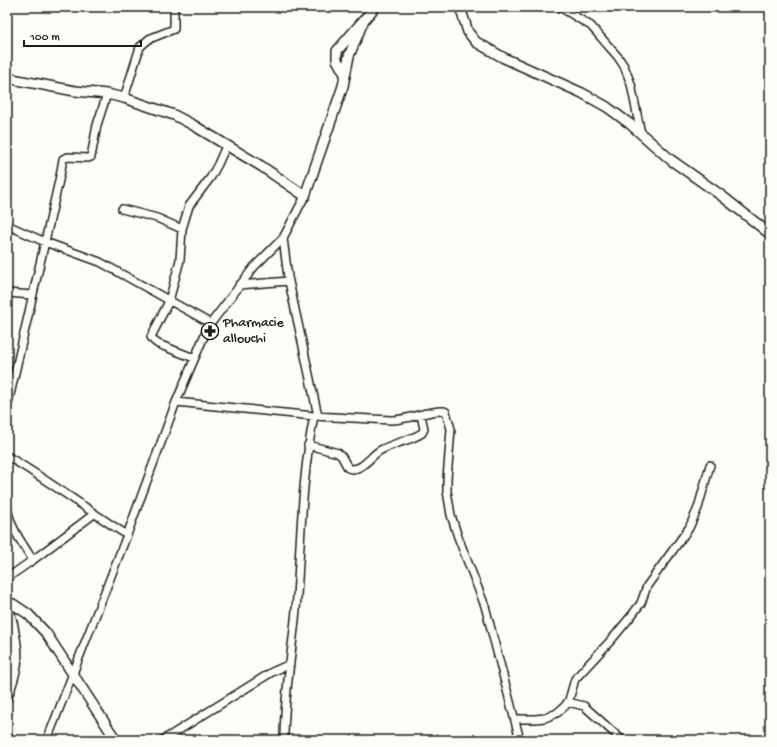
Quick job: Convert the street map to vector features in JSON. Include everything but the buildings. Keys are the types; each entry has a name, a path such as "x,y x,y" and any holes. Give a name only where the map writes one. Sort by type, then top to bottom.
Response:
{"street":[{"path":"124,98 140,47 149,39 174,29 174,7"},
{"path":"47,740 194,358 210,323 254,267 283,238 306,196 343,86 345,74 337,60 336,55 349,35 363,22 374,7"},
{"path":"460,7 468,32 474,40 504,58 582,93 621,116 671,160 722,196 770,234"},
{"path":"560,7 591,26 624,66 631,84 641,134"},
{"path":"7,78 75,91 107,94 124,98 174,115 261,166 306,196"},
{"path":"7,408 63,159 68,156 91,157 97,125 107,94"},
{"path":"194,358 158,344 151,336 169,301 180,260 182,228 189,206 211,177 226,146"},
{"path":"122,209 156,218 182,228"},
{"path":"7,225 45,242 100,262 210,323"},
{"path":"283,238 289,281 316,416 308,445 303,488 297,590 286,701 284,740"},
{"path":"239,286 289,281"},
{"path":"7,294 32,295"},
{"path":"176,402 316,416 398,420 431,412 444,411 449,419 451,429 447,491 451,515 485,606 520,740"},
{"path":"308,445 338,453 342,456 348,468 354,469 360,467 377,452 388,446 422,433 424,429 421,415"},
{"path":"7,456 23,465 127,535"},
{"path":"515,719 534,720 545,718 561,710 568,702 575,679 632,615 641,603 647,586 689,528 698,508 710,465"},
{"path":"7,501 7,512 15,530 33,560"},
{"path":"7,578 94,514"},
{"path":"7,603 21,608 33,618 46,633 116,740"},
{"path":"7,608 11,617 18,650 15,675 7,697"},
{"path":"7,659 7,648 18,650"},
{"path":"163,740 272,672 290,664"},
{"path":"568,702 584,706 622,740"}],"place":[{"name":"Pharmacie allouchi","path":"210,331"}]}
